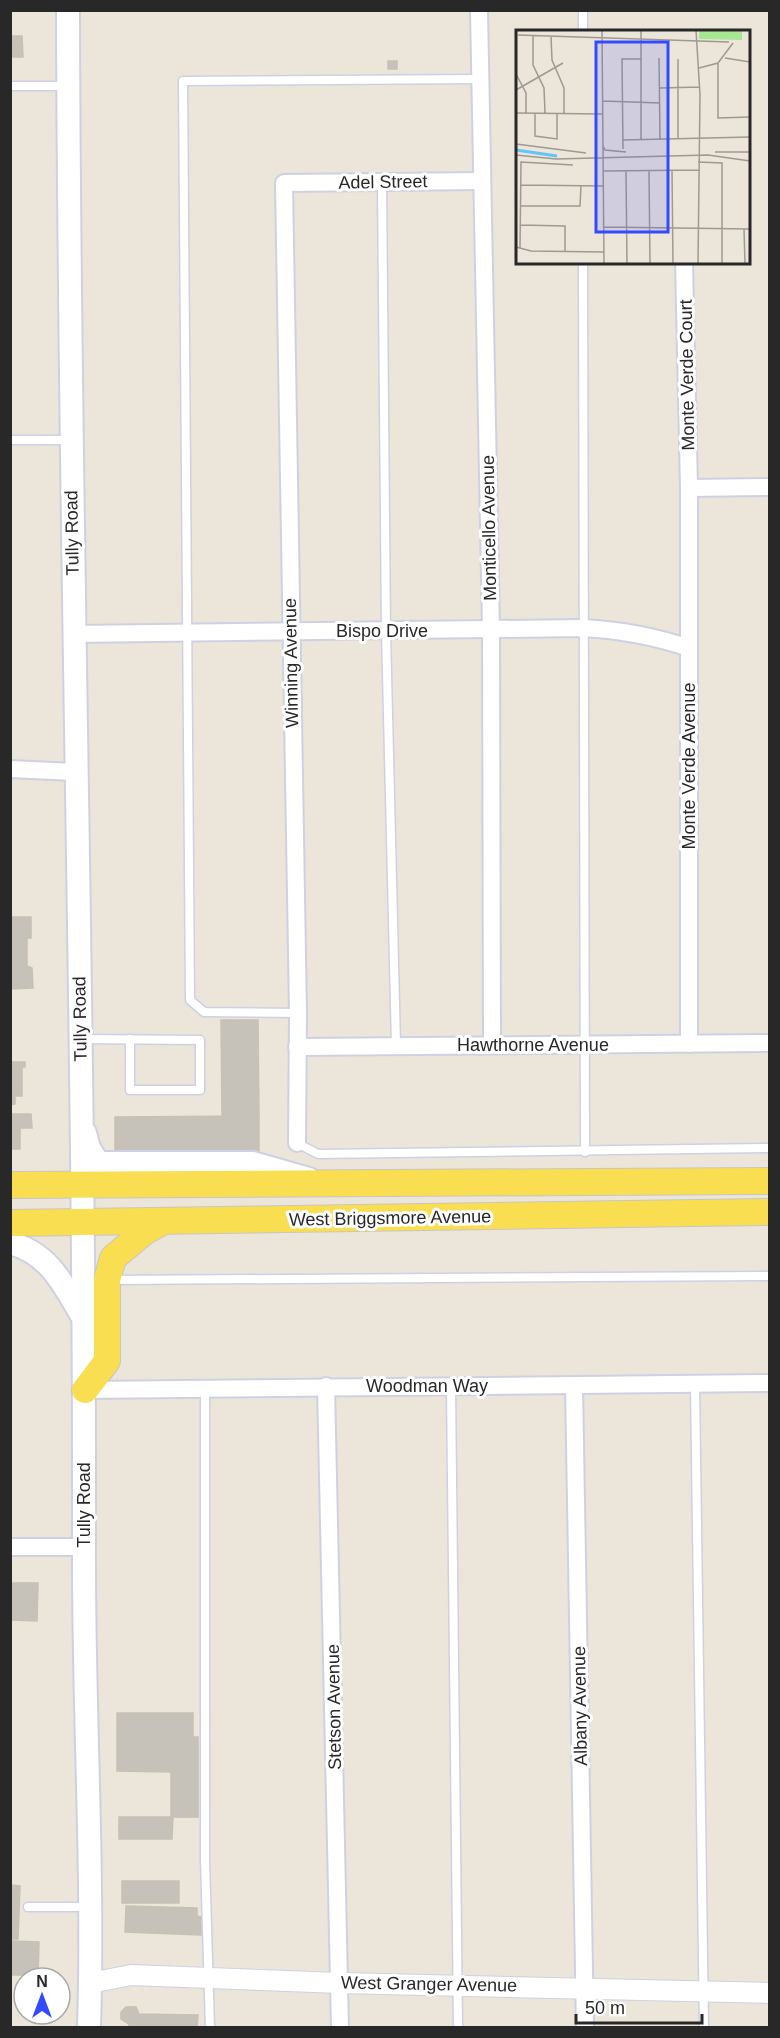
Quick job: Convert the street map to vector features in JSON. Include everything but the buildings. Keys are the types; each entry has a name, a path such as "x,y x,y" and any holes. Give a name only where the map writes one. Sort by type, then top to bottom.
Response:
{"main road":[{"name":"Tully Road","path":"68,10 70,440 85,1390 83,1547 89,2028"},
{"path":"81,1119 89,1148 98,1163 253,1163 322,1183"},
{"name":"West Briggsmore Avenue","path":"10,1185 770,1181"},
{"name":"West Briggsmore Avenue","path":"10,1223 770,1212"},
{"path":"85,1390 107,1361 107,1280 112,1258 144,1232 165,1220"},
{"path":"10,1243 44,1258 58,1276 83,1320"}],"street":[{"name":"Monticello Avenue","path":"479,10 491,630 492,1045"},
{"name":"Adel Street","path":"284,183 482,181"},
{"name":"Winning Avenue","path":"284,183 298,1012 297,1143"},
{"name":"Monte Verde Court","path":"684,264 689,488"},
{"path":"689,488 770,487"},
{"name":"Monte Verde Avenue","path":"689,488 689,1044"},
{"name":"Bispo Drive","path":"73,634 583,628 621,631 658,638 689,648"},
{"path":"10,769 75,772"},
{"name":"Hawthorne Avenue","path":"297,1047 770,1043"},
{"name":"Woodman Way","path":"85,1390 770,1383"},
{"name":"Albany Avenue","path":"574,1385 585,2028"},
{"name":"Stetson Avenue","path":"326,1386 340,2028"},
{"path":"10,1547 83,1547"},
{"name":"West Granger Avenue","path":"90,1983 131,1975 340,1983 770,1993"}],"lane":[{"path":"583,30 584,10"},
{"path":"298,1012 204,1012 190,1000 183,81 480,79"},
{"path":"10,86 68,86"},
{"path":"382,183 386,631 396,1045"},
{"path":"583,264 585,1152"},
{"path":"10,440 70,440"},
{"path":"80,1039 130,1039 200,1040 200,1090 130,1090 130,1039"},
{"path":"297,1143 318,1155 770,1148"},
{"path":"107,1280 770,1276"},
{"path":"695,1384 704,2028"},
{"path":"451,1386 458,2028"},
{"path":"205,1387 205,1860 210,2028"},
{"path":"28,1907 88,1906"}]}
